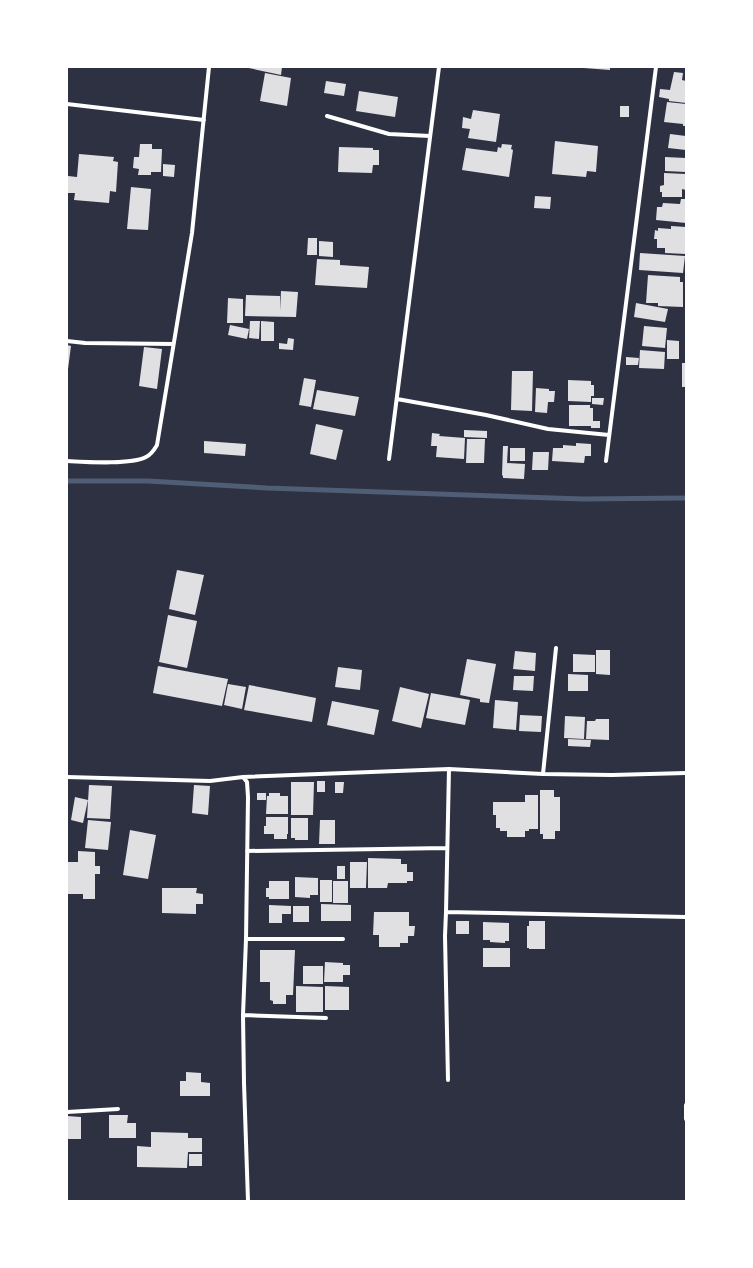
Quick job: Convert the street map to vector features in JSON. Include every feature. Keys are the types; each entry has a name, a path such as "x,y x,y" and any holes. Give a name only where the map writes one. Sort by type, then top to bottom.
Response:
{"street":[{"path":"67,462 106,462 139,459 154,452 157,445 192,233 209,67"},
{"path":"389,459 440,67"},
{"path":"606,461 656,67"},
{"path":"67,104 204,120"},
{"path":"328,116 389,134 430,136"},
{"path":"67,341 84,343 173,344"},
{"path":"397,399 548,428 609,435"},
{"path":"543,774 556,648"},
{"path":"448,1080 445,936 449,769"},
{"path":"67,777 210,781 243,777 449,769 543,774 612,775 686,773"},
{"path":"243,777 247,782 248,797 246,939 243,1015 248,1201"},
{"path":"247,851 447,848"},
{"path":"446,912 686,917"},
{"path":"246,939 342,939"},
{"path":"243,1015 326,1018"},
{"path":"686,1105 686,1119"},
{"path":"67,1112 118,1109"}],"building":[{"path":"244,67 282,67 281,75"},
{"path":"610,67 610,70 584,68"},
{"path":"674,72 683,73 682,80 686,81 686,103 669,101 669,99 659,97 660,89 670,90"},
{"path":"265,73 291,78 287,106 260,101"},
{"path":"326,81 346,84 344,96 324,93"},
{"path":"359,91 398,97 395,117 356,111"},
{"path":"667,102 686,104 686,126 683,126 683,124 664,122"},
{"path":"620,106 629,106 629,117 620,117"},
{"path":"473,110 500,114 496,142 468,138 470,129 462,128 463,117 471,119"},
{"path":"670,134 686,136 686,150 668,148"},
{"path":"555,141 598,146 596,172 587,171 586,177 552,174"},
{"path":"140,144 152,144 152,149 162,149 161,172 151,172 151,175 138,175 139,169 133,168 134,157 139,157"},
{"path":"502,144 512,145 511,149 513,150 509,177 462,170 466,148 497,152 498,147 501,148"},
{"path":"339,147 373,148 373,150 379,150 379,165 373,165 372,173 338,172"},
{"path":"79,154 114,157 113,161 118,162 116,192 110,191 109,203 74,200 75,193 67,193 68,176 77,177"},
{"path":"665,157 686,158 686,172 665,171"},
{"path":"163,164 175,165 174,177 163,176"},
{"path":"664,173 686,174 686,190 682,189 682,197 662,197 660,186 664,185"},
{"path":"131,187 151,189 148,230 127,229"},
{"path":"535,196 551,197 550,209 534,208"},
{"path":"681,199 686,199 686,223 656,220 657,207 662,207 663,203 680,204"},
{"path":"671,226 686,227 686,254 665,253 665,248 657,248 657,239 654,239 655,230 658,231 658,228 671,229"},
{"path":"308,238 317,238 317,255 307,255"},
{"path":"319,241 333,242 333,257 319,256"},
{"path":"640,253 685,256 683,273 639,270"},
{"path":"317,259 340,260 340,265 369,267 367,288 315,285"},
{"path":"648,275 680,277 680,282 683,282 683,307 658,306 658,303 646,303"},
{"path":"281,291 298,292 296,317 245,316 246,295 280,296 280,311"},
{"path":"228,298 243,299 243,323 227,323"},
{"path":"636,303 668,309 665,322 634,317"},
{"path":"250,321 260,321 259,339 249,338"},
{"path":"261,321 274,322 274,341 261,341"},
{"path":"230,325 249,329 247,339 228,335"},
{"path":"644,326 667,328 665,348 642,346"},
{"path":"288,338 294,339 293,350 279,349 279,343 287,344"},
{"path":"667,340 679,341 679,359 667,359"},
{"path":"67,345 71,346 68,369 67,369"},
{"path":"144,347 162,349 157,389 139,386"},
{"path":"640,350 665,352 664,369 639,368"},
{"path":"626,357 639,358 638,365 626,365"},
{"path":"682,363 686,363 686,387 682,387"},
{"path":"512,371 533,371 532,411 511,410"},
{"path":"304,378 316,380 311,407 299,405"},
{"path":"568,380 591,381 591,385 594,385 594,396 591,396 591,402 568,401"},
{"path":"536,388 555,391 554,402 548,402 547,413 535,412"},
{"path":"317,390 359,397 355,416 313,409"},
{"path":"592,398 604,398 603,405 592,404"},
{"path":"569,405 590,405 590,408 593,408 593,421 600,421 600,428 591,428 591,426 569,426"},
{"path":"316,424 343,430 336,460 310,454"},
{"path":"464,430 487,431 487,438 464,437"},
{"path":"432,433 440,434 439,436 465,438 464,459 436,457 437,446 431,446"},
{"path":"467,439 485,439 484,463 466,463"},
{"path":"204,441 246,444 245,456 204,453"},
{"path":"576,443 591,444 591,456 585,456 584,463 552,461 553,448 563,448 563,445 576,446"},
{"path":"503,446 508,446 507,463 525,464 524,479 503,478"},
{"path":"510,448 525,448 525,461 510,461"},
{"path":"533,452 549,452 548,470 532,470"},
{"path":"177,570 204,575 195,615 169,609"},
{"path":"168,615 197,621 187,668 159,662"},
{"path":"596,650 610,650 610,675 596,674"},
{"path":"515,651 536,653 535,671 513,669"},
{"path":"573,654 595,655 595,672 573,672"},
{"path":"467,659 496,664 489,703 480,702 480,699 460,695"},
{"path":"158,666 228,679 222,706 153,693"},
{"path":"338,667 362,670 360,690 335,687"},
{"path":"568,674 588,675 588,691 568,691"},
{"path":"514,676 534,676 533,691 513,690"},
{"path":"228,684 246,687 242,709 224,705"},
{"path":"249,685 316,698 312,722 244,710"},
{"path":"400,687 429,694 421,728 392,721"},
{"path":"431,693 470,700 465,725 426,718"},
{"path":"495,700 518,702 516,730 493,728"},
{"path":"332,701 379,710 374,735 327,725"},
{"path":"520,715 542,716 541,732 519,731"},
{"path":"565,716 585,717 584,739 564,738"},
{"path":"596,719 609,719 609,740 586,739 587,721 595,721"},
{"path":"568,739 591,740 590,747 568,746"},
{"path":"317,781 325,781 325,792 317,792"},
{"path":"291,782 314,782 313,815 291,815"},
{"path":"335,782 344,782 343,793 335,793"},
{"path":"89,785 112,786 110,819 87,818"},
{"path":"194,785 210,786 208,815 192,813"},
{"path":"540,790 554,790 554,797 560,797 560,831 555,831 555,839 543,839 543,834 540,834"},
{"path":"257,793 266,793 266,800 257,800"},
{"path":"269,793 280,793 280,796 288,796 288,814 266,814 267,796 269,796"},
{"path":"525,795 538,795 538,829 529,829 529,831 525,831 525,837 507,837 507,831 500,831 500,828 496,828 496,815 493,815 493,802 525,802"},
{"path":"75,797 88,800 83,823 71,820"},
{"path":"266,817 288,817 287,839 274,839 274,834 264,834"},
{"path":"291,818 308,818 308,840 295,840 295,838 291,838"},
{"path":"88,820 111,822 108,850 85,848"},
{"path":"320,820 335,820 335,844 319,844"},
{"path":"130,830 156,835 148,879 123,875"},
{"path":"78,851 95,852 95,866 100,866 100,874 95,874 95,899 83,899 83,894 67,894 67,862 78,862"},
{"path":"368,858 401,859 401,864 407,864 407,872 413,872 413,881 407,881 407,883 388,883 387,888 368,888"},
{"path":"350,862 367,862 366,888 350,888"},
{"path":"337,866 345,866 345,879 337,879"},
{"path":"295,877 318,878 318,895 310,895 310,898 295,897"},
{"path":"320,880 332,880 332,902 320,902"},
{"path":"269,881 289,881 289,899 269,899 269,897 266,897 266,888 269,888"},
{"path":"333,881 348,881 348,903 333,903"},
{"path":"162,888 197,888 196,893 203,894 203,904 196,904 196,914 162,913"},
{"path":"321,904 351,905 351,921 321,921"},
{"path":"269,905 291,906 291,914 282,914 282,923 269,923"},
{"path":"293,906 309,906 309,922 293,922"},
{"path":"374,912 409,912 409,926 415,926 414,936 408,936 408,943 400,943 400,947 379,947 379,935 373,935"},
{"path":"456,921 469,921 469,934 456,934"},
{"path":"529,921 545,921 545,949 527,948 527,926 529,926"},
{"path":"483,922 509,923 509,941 505,941 505,943 483,940"},
{"path":"483,948 510,948 510,967 483,967"},
{"path":"260,950 295,950 293,995 286,995 286,1004 273,1004 273,1001 270,1000 270,982 260,982"},
{"path":"325,962 350,965 350,975 343,975 343,982 324,982"},
{"path":"303,966 323,966 323,984 303,984"},
{"path":"296,986 323,987 323,1012 296,1012"},
{"path":"325,986 349,987 349,1010 325,1010"},
{"path":"186,1072 201,1073 201,1082 210,1083 210,1096 180,1096 180,1081 186,1081"},
{"path":"109,1115 128,1115 127,1123 136,1123 136,1138 109,1138"},
{"path":"67,1116 81,1117 81,1139 67,1139"},
{"path":"151,1132 188,1133 188,1138 202,1138 202,1152 188,1152 187,1168 137,1167 137,1146 151,1147"},
{"path":"189,1154 202,1154 202,1166 189,1166"}],"waterway":[{"path":"67,481 148,481 267,488 583,499 686,498"}]}
